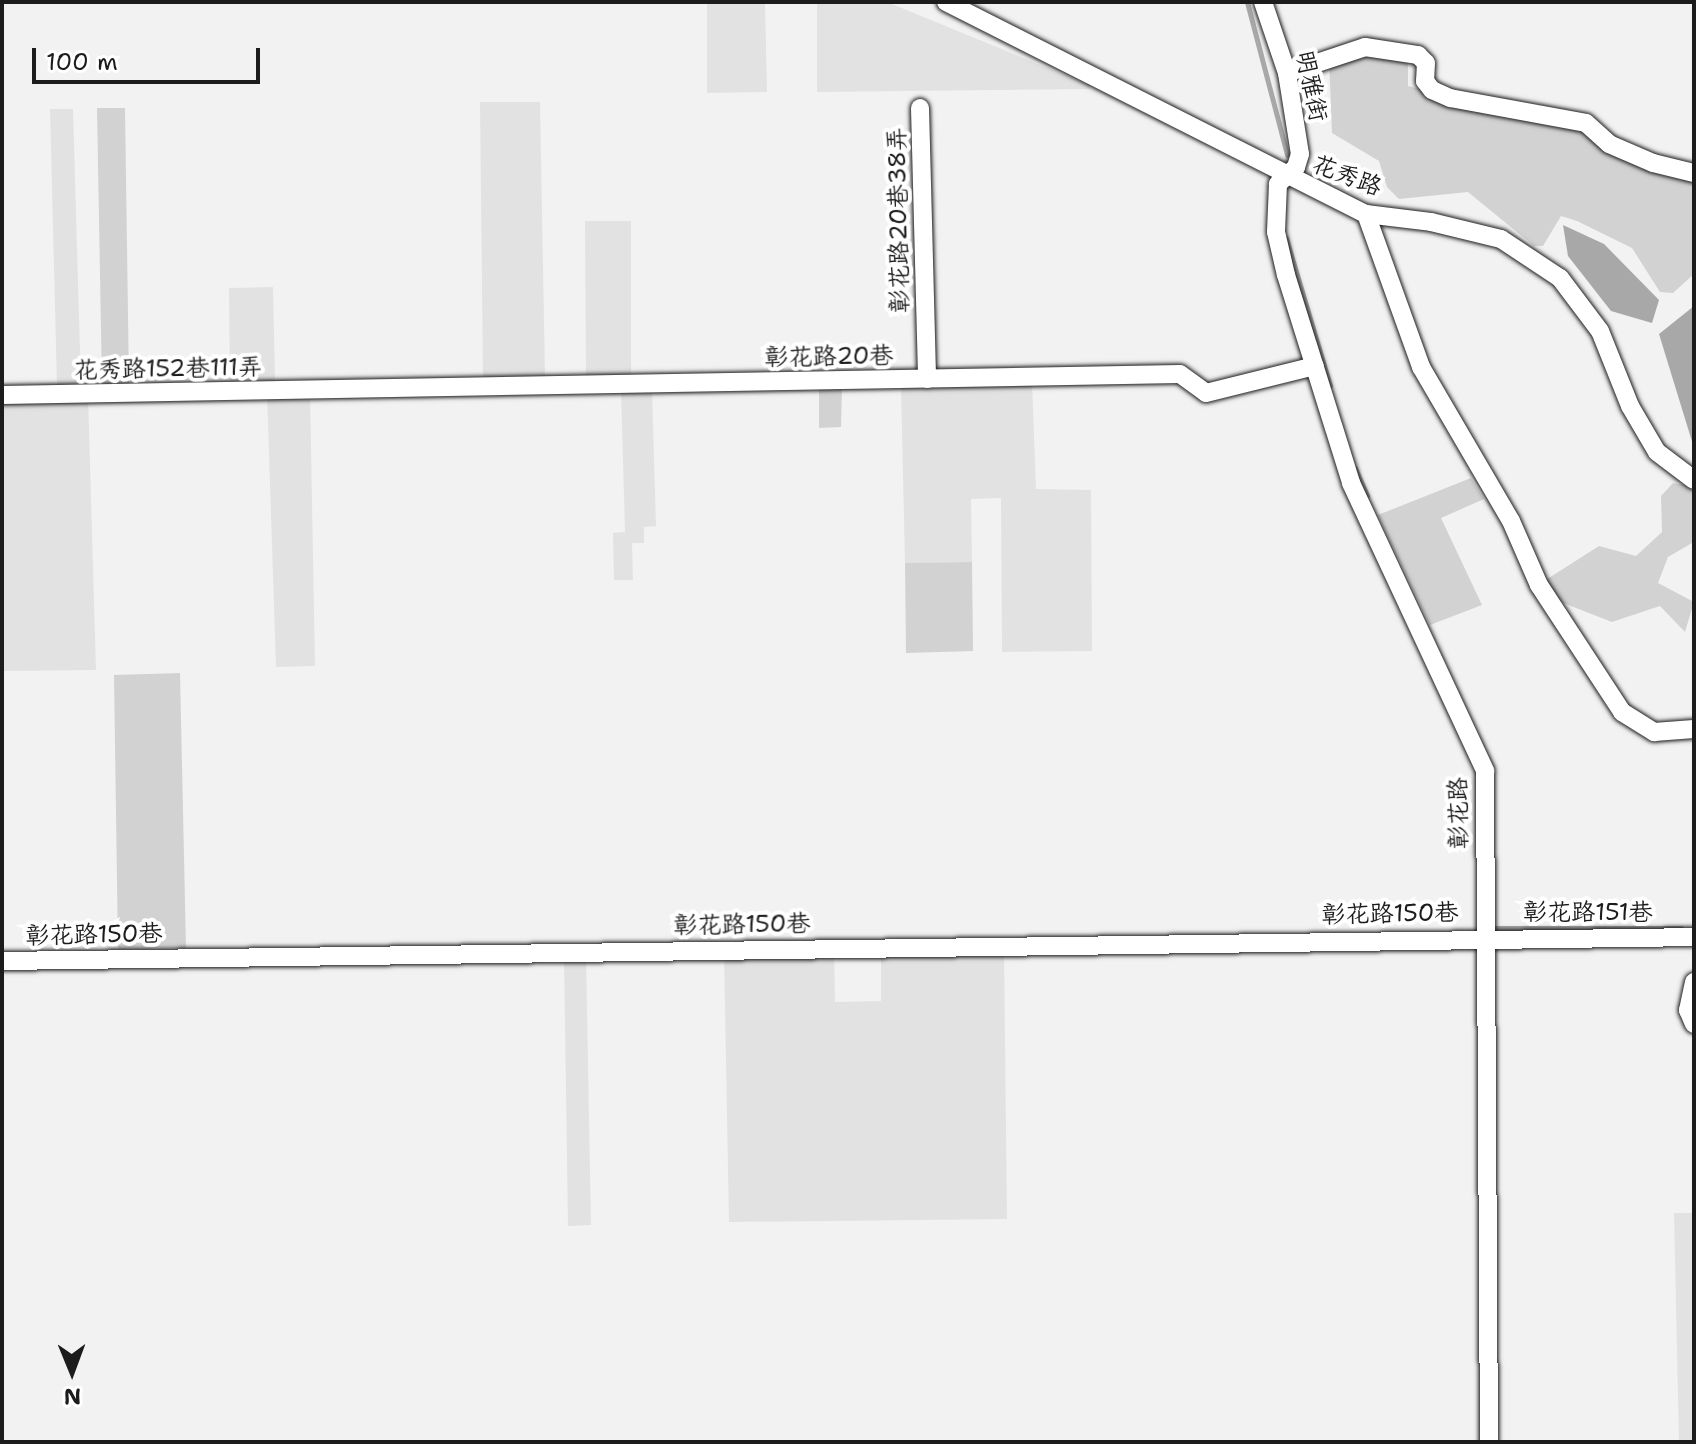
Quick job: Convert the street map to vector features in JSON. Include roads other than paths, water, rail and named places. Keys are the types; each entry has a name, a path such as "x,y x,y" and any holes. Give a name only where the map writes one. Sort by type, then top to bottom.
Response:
{"street":[{"name":"花秀路","path":"946,2 1286,177 1366,214 1431,222 1501,239 1560,278 1600,331 1630,406 1657,452 1694,480"},
{"name":"明雅街","path":"1263,2 1287,73 1300,154 1286,177"},
{"path":"1287,73 1365,47 1418,55 1426,63 1425,81 1432,90 1450,98 1586,123 1609,144 1653,163 1694,173"},
{"name":"彰花路20巷38弄","path":"920,108 927,379"},
{"name":"彰花路","path":"1286,177 1278,184 1278,244 1351,483 1485,771 1482,937 1489,1442"},
{"path":"1366,214 1421,367 1511,521 1539,585 1622,712 1654,732 1694,729"},
{"name":"彰花路20巷","path":"334,390 1180,374 1206,393 1315,366"},
{"name":"花秀路152巷111弄","path":"2,395 334,390"},
{"name":"彰花路151巷","path":"1482,937 1694,937"},
{"name":"彰花路150巷","path":"2,961 1482,937"},
{"path":"1694,982 1688,1010 1694,1024"}],"waterway":[{"path":"1247,2 1287,155"},
{"path":"1286,238 1330,386"},
{"path":"1355,468 1367,495"},
{"path":"1491,928 1681,928"}]}
